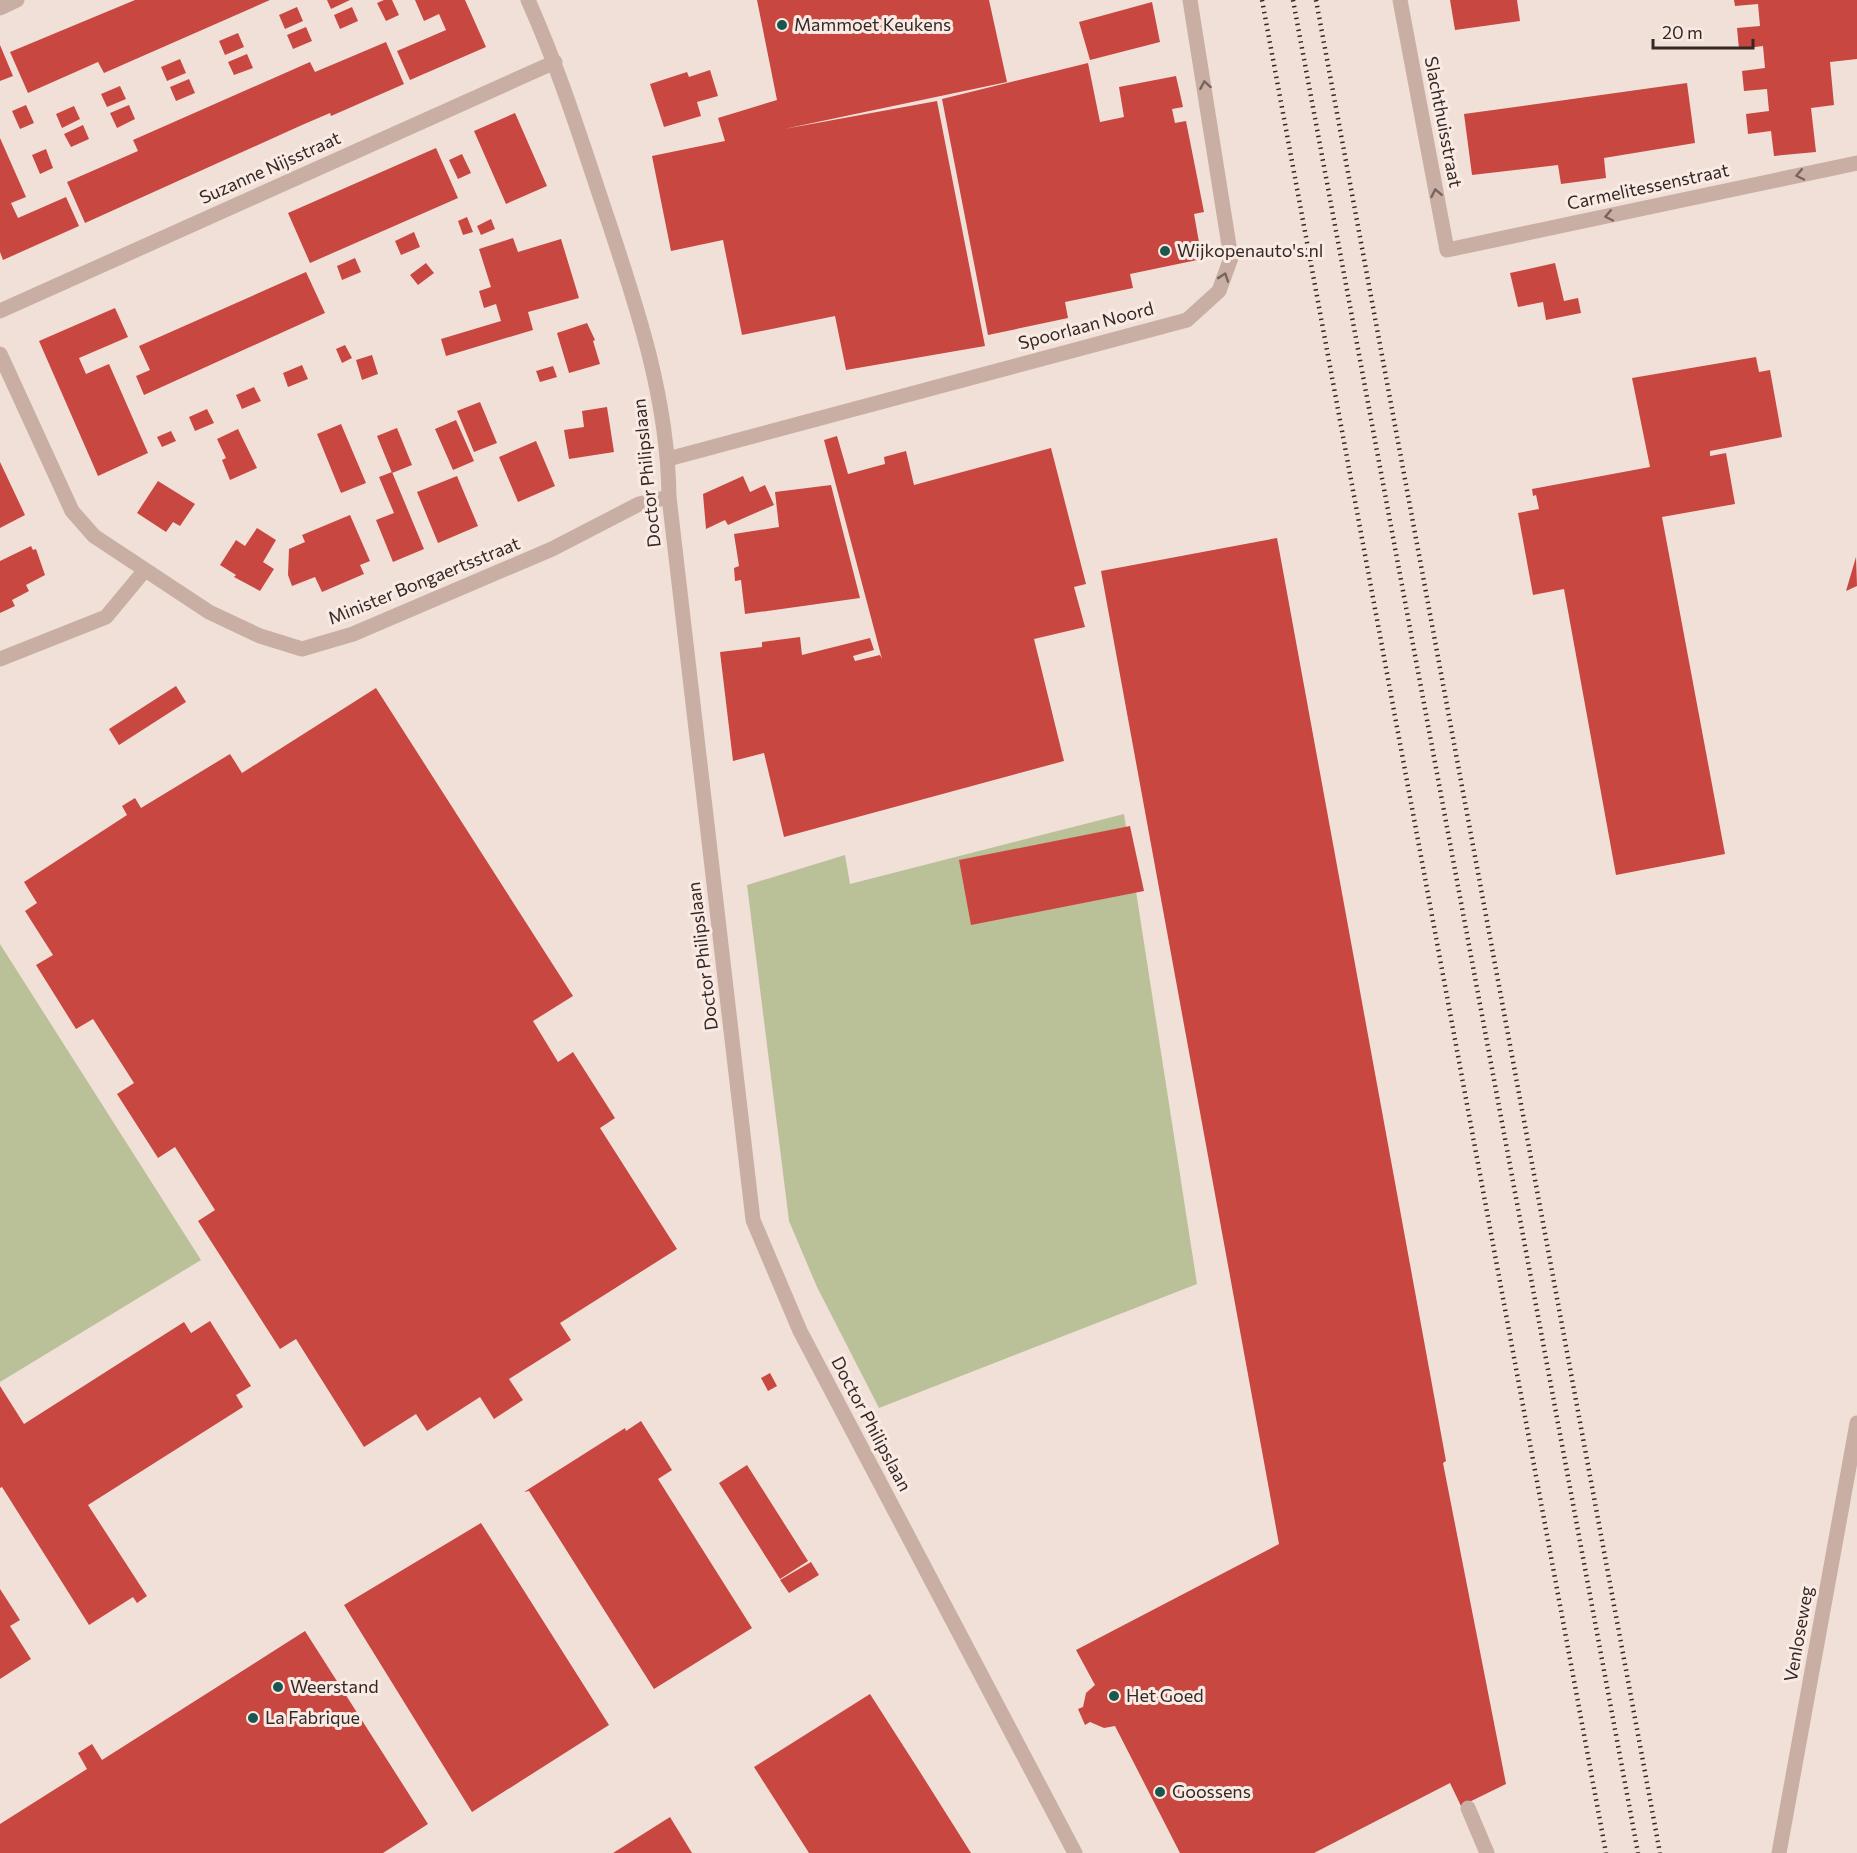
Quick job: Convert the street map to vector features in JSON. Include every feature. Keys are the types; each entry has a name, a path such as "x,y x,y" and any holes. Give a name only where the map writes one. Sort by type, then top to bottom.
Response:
{"street":[{"path":"0,8 17,0"},
{"name":"Doctor Philipslaan","path":"528,0 555,62 652,360 668,459 669,497 753,1220 800,1331 1075,1853"},
{"name":"Spoorlaan Noord","path":"668,459 1186,320 1219,291 1231,258 1190,0"},
{"name":"Slachthuisstraat","path":"1401,0 1447,250"},
{"name":"Suzanne Nijsstraat","path":"0,310 555,62"},
{"name":"Carmelitessenstraat","path":"1447,250 1857,163"},
{"name":"Minister Bongaertsstraat","path":"0,354 72,511 94,536 209,612 260,636 302,649 353,634 552,549 639,504 669,497"},
{"path":"0,659 106,617 145,570"},
{"name":"Venloseweg","path":"1779,1853 1857,1423"},
{"path":"1468,1808 1486,1853"}],"green space":[{"path":"1124,814 1197,1284 879,1408 817,1287 789,1221 747,885 845,855 850,884"},
{"path":"0,944 201,1260 0,1382"}],"building":[{"path":"135,0 270,0 104,73 98,62 28,93 10,52"},
{"path":"327,0 350,0 331,9"},
{"path":"392,0 399,15 386,21 377,3"},
{"path":"415,0 465,0 486,47 410,80 397,51 446,30 439,14 424,21"},
{"path":"757,0 989,0 1007,82 784,129 937,101 985,346 846,370 835,316 742,335 723,240 671,251 652,156 725,141 718,118 777,100"},
{"path":"1450,0 1517,0 1520,21 1455,30"},
{"path":"1734,0 1857,0 1857,59 1830,62 1834,105 1811,108 1816,152 1774,156 1771,131 1748,134 1746,114 1769,111 1767,89 1744,91 1742,71 1765,68 1763,46 1739,49 1737,28 1760,26 1758,4 1735,6"},
{"path":"1152,2 1160,42 1090,60 1079,22"},
{"path":"297,7 303,21 285,29 279,15"},
{"path":"352,7 358,21 340,29 334,15"},
{"path":"306,27 312,41 293,49 287,35"},
{"path":"238,33 244,47 225,55 219,41"},
{"path":"386,42 404,84 331,116 330,113 302,125 85,223 67,182 138,151 133,140 310,62 315,72"},
{"path":"0,45 13,76 0,81"},
{"path":"247,54 253,68 234,75 228,62"},
{"path":"180,59 186,73 167,81 161,67"},
{"path":"1088,63 1100,122 1124,117 1119,87 1176,76 1183,107 1172,109 1175,123 1186,121 1204,212 1194,214 1202,259 1130,274 1133,288 1065,302 1068,318 988,335 942,99"},
{"path":"710,70 718,96 697,102 701,116 664,127 650,84 687,72 689,77"},
{"path":"189,79 195,93 176,101 170,87"},
{"path":"1687,83 1695,143 1604,158 1606,178 1561,184 1558,165 1472,175 1464,114"},
{"path":"120,86 126,99 107,107 101,94"},
{"path":"26,105 34,123 20,129 12,111"},
{"path":"129,105 135,119 117,128 110,113"},
{"path":"74,106 80,119 62,128 56,114"},
{"path":"515,113 547,186 506,204 474,131"},
{"path":"83,125 89,139 71,147 64,134"},
{"path":"0,138 26,197 11,203 18,218 66,197 79,226 3,260 0,252"},
{"path":"436,148 458,198 310,263 288,213"},
{"path":"46,149 53,168 40,174 32,155"},
{"path":"462,154 471,173 458,179 449,160"},
{"path":"467,217 473,232 463,235 458,221"},
{"path":"491,219 495,229 481,235 477,226"},
{"path":"414,232 420,247 401,255 395,241"},
{"path":"513,238 518,252 561,239 579,298 528,312 533,330 446,356 441,339 501,321 496,304 484,308 479,291 491,287 479,249"},
{"path":"355,258 361,272 342,280 337,266"},
{"path":"426,263 434,273 418,285 410,275"},
{"path":"1555,263 1564,301 1578,298 1581,313 1546,320 1543,302 1518,307 1510,273"},
{"path":"306,272 325,313 144,395 136,376 150,370 139,346"},
{"path":"115,308 128,337 79,358 86,374 109,364 148,453 98,476 39,341"},
{"path":"587,323 595,340 593,341 600,364 569,373 557,333"},
{"path":"345,345 352,358 342,363 336,349"},
{"path":"372,355 378,374 362,380 356,360"},
{"path":"1756,357 1759,372 1770,370 1782,437 1710,451 1710,456 1726,453 1735,504 1662,517 1725,854 1616,875 1564,589 1533,595 1518,513 1539,509 1532,489 1650,467 1632,378"},
{"path":"302,365 308,379 288,387 283,373"},
{"path":"553,366 557,377 540,382 536,371"},
{"path":"254,387 261,401 242,409 236,395"},
{"path":"480,402 497,443 474,452 457,411"},
{"path":"607,407 614,452 569,459 564,430 584,427 582,411"},
{"path":"207,409 214,423 195,431 189,417"},
{"path":"456,420 474,461 453,470 435,429"},
{"path":"341,424 366,483 341,493 317,434"},
{"path":"397,428 412,465 392,473 377,436"},
{"path":"238,429 257,468 230,480 222,460 226,458 217,439"},
{"path":"171,431 176,441 162,447 157,437"},
{"path":"837,436 848,474 885,464 884,457 906,451 914,485 1051,448 1086,584 1074,587 1085,627 1034,639 1064,761 784,837 764,753 733,761 720,652 762,647 762,642 800,637 802,655 870,638 874,650 853,656 855,661 880,655 882,659 824,440"},
{"path":"536,441 555,486 518,502 499,457"},
{"path":"0,462 25,515 0,528"},
{"path":"392,472 424,549 393,562 376,520 394,513 379,477"},
{"path":"457,476 478,526 438,543 417,492"},
{"path":"743,476 750,492 765,485 774,505 728,525 725,520 706,529 703,494"},
{"path":"158,481 195,504 180,526 173,522 166,532 137,513"},
{"path":"831,485 860,598 745,614 741,580 735,581 734,568 739,566 734,534 779,527 775,492"},
{"path":"350,515 370,561 360,565 364,574 322,592 315,577 292,586 288,575 289,549 305,542 302,535"},
{"path":"257,528 276,540 263,562 274,569 260,591 234,577 236,575 220,565 236,540 245,546"},
{"path":"1277,538 1446,1461 1443,1463 1506,1784 1461,1806 1450,1783 1314,1853 1180,1853 1115,1726 1104,1728 1090,1722 1085,1725 1078,1709 1083,1707 1086,1693 1095,1685 1076,1650 1279,1544 1101,571"},
{"path":"31,546 33,550 36,549 45,575 26,585 29,591 12,600 15,606 0,613 0,561"},
{"path":"1856,557 1857,586 1846,591"},
{"path":"176,686 186,702 119,745 109,729"},
{"path":"376,688 573,996 533,1021 558,1062 573,1052 615,1118 600,1128 677,1249 560,1323 571,1340 509,1379 523,1400 494,1419 480,1397 427,1431 416,1414 364,1447 296,1339 280,1349 198,1221 215,1210 175,1147 158,1158 117,1094 134,1083 93,1019 76,1029 36,965 53,955 25,911 37,903 24,882 127,815 122,806 135,798 141,808 230,754 242,773"},
{"path":"1130,826 1144,891 971,925 959,860"},
{"path":"210,1321 251,1386 236,1395 243,1407 88,1505 147,1596 137,1603 133,1597 89,1625 2,1487 0,1488 0,1386 24,1424 184,1322 191,1333"},
{"path":"770,1373 777,1386 768,1391 761,1378"},
{"path":"641,1421 672,1470 658,1479 752,1628 654,1689 529,1491 524,1492 625,1428 626,1431"},
{"path":"747,1465 808,1561 780,1579 719,1483"},
{"path":"481,1523 609,1725 472,1812 344,1605"},
{"path":"811,1562 819,1575 789,1593 780,1580"},
{"path":"0,1589 20,1620 10,1626 31,1659 0,1679"},
{"name":"Weerstand","path":"305,1631 428,1824 383,1853 0,1853 0,1824 87,1769 78,1753 92,1744 102,1760"},
{"path":"870,1694 971,1853 809,1853 754,1767"},
{"path":"670,1817 692,1853 613,1853"}],"railway":[{"path":"1262,0 1606,1853"},
{"path":"1293,0 1638,1853"},
{"path":"1316,0 1660,1853"}],"place":[{"name":"Mammoet Keukens","path":"782,25"},
{"name":"Wijkopenauto's.nl","path":"1165,251"},
{"name":"Weerstand","path":"278,1687"},
{"name":"Het Goed","path":"1114,1696"},
{"name":"La Fabrique","path":"253,1718"},
{"name":"Goossens","path":"1160,1792"}]}
